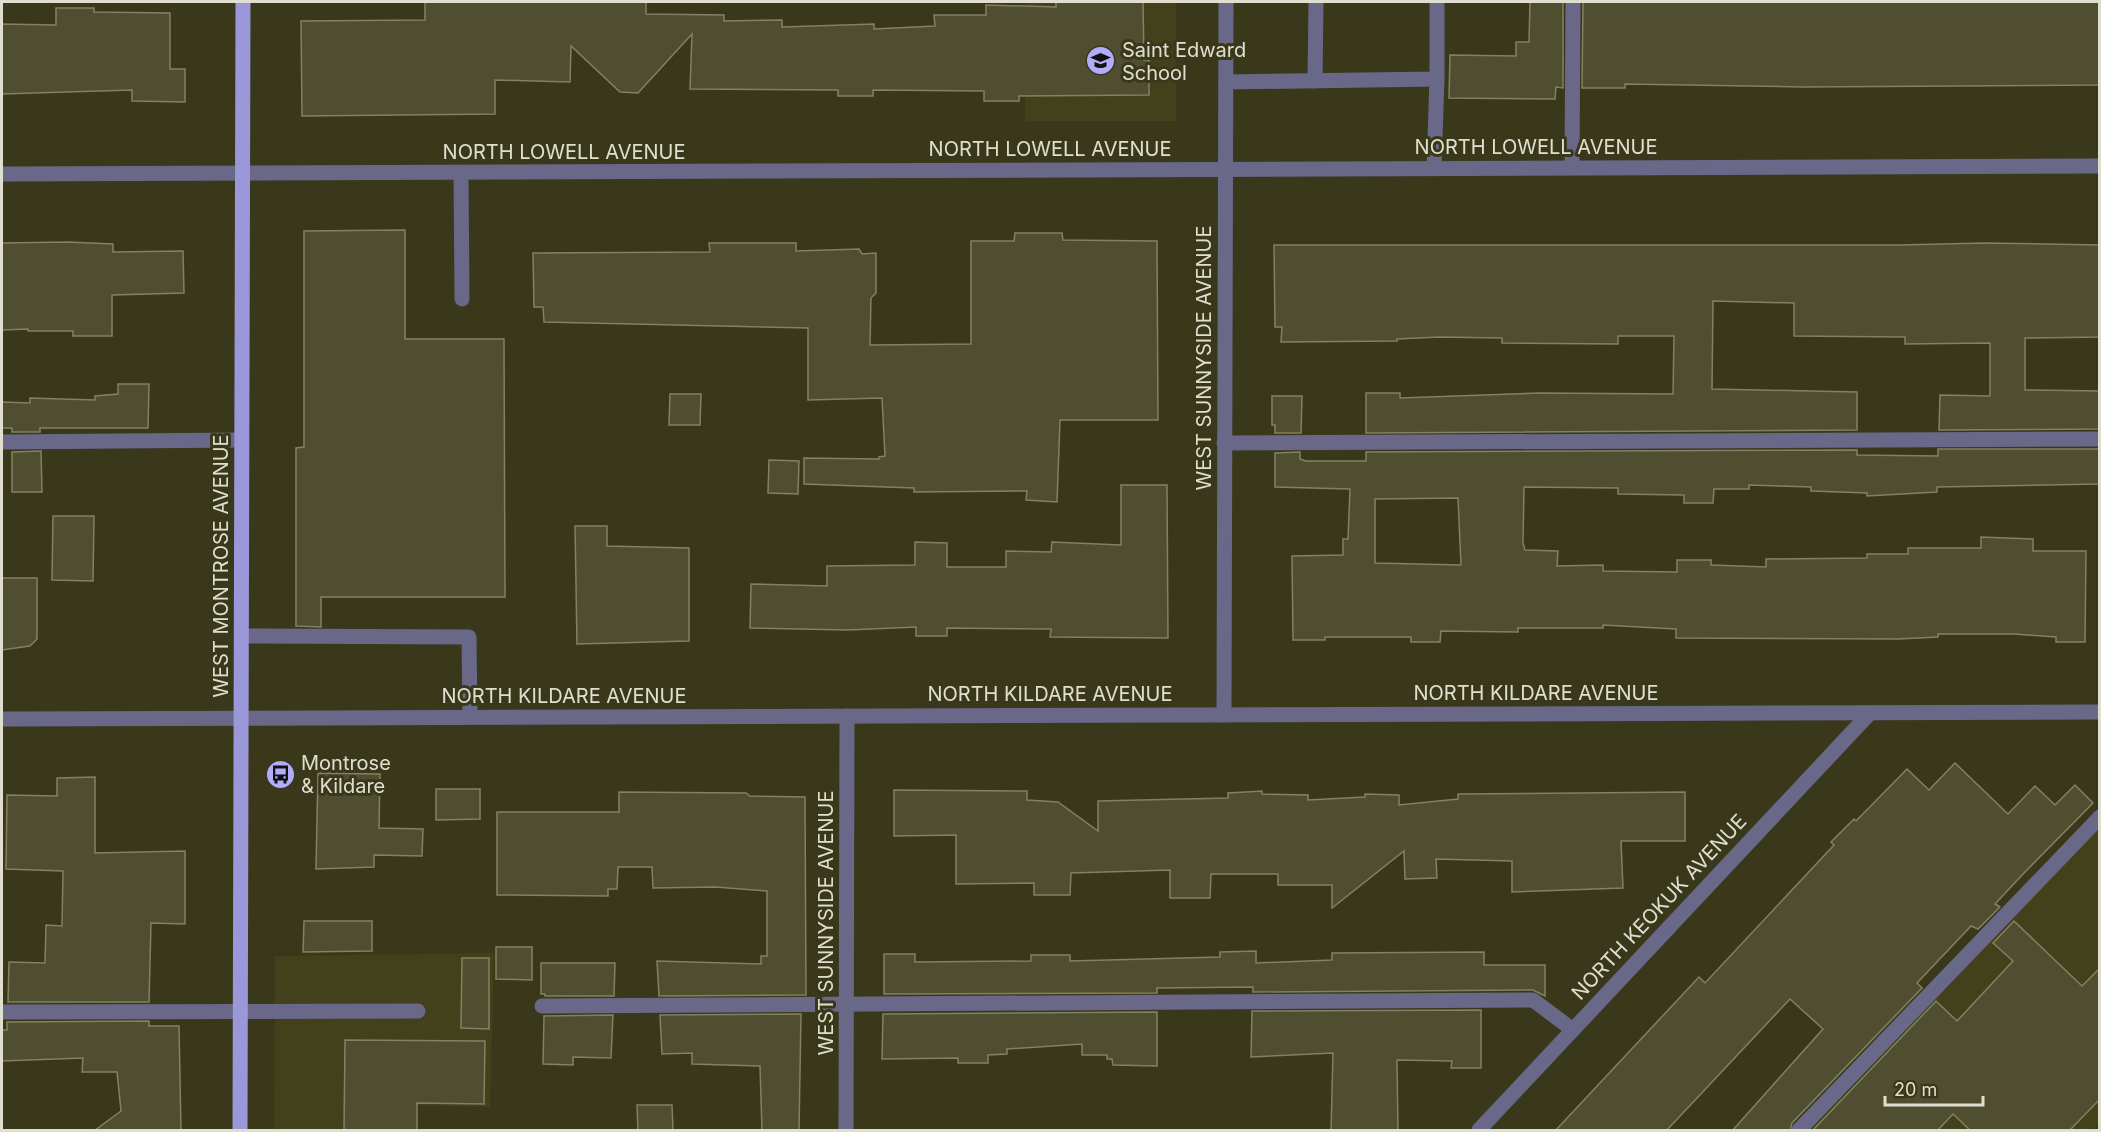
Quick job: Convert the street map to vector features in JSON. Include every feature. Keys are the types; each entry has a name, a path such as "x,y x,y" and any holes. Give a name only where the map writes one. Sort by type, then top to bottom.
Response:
{"main road":[{"name":"WEST MONTROSE AVENUE","path":"240,1131 243,2"}],"street":[{"name":"WEST SUNNYSIDE AVENUE","path":"1224,715 1226,2"},
{"path":"1315,81 1316,2"},
{"path":"1434,168 1437,2"},
{"path":"1572,167 1573,2"},
{"path":"1226,82 1437,79"},
{"name":"NORTH LOWELL AVENUE","path":"2,174 243,175 1225,168 2100,166"},
{"path":"461,173 462,299"},
{"path":"1224,443 2100,439"},
{"path":"2,442 242,440"},
{"path":"242,636 469,637 470,717"},
{"name":"NORTH KEOKUK AVENUE","path":"1479,1131 1870,712"},
{"name":"NORTH KILDARE AVENUE","path":"2,719 2100,712"},
{"name":"WEST SUNNYSIDE AVENUE","path":"846,1131 847,716"},
{"path":"1799,1131 2100,816"},
{"path":"542,1006 847,1006 1533,1000 1573,1030"},
{"path":"2,1012 418,1011"}],"shaded area":[{"name":"Saint Edward School","path":"1026,2 1176,2 1176,121 1025,121"},
{"path":"2099,816 2099,1123 2092,1130 1800,1130"},
{"path":"494,953 490,1107 391,1105 391,1130 274,1130 275,956"}],"building":[{"path":"425,2 646,2 646,14 724,15 724,21 782,20 782,27 874,24 874,29 935,26 934,15 986,15 986,5 1056,7 1056,2 1143,2 1144,60 1149,60 1149,95 1019,96 1019,101 984,101 984,91 873,90 873,96 838,96 838,90 690,89 692,34 638,93 620,92 571,46 570,82 495,80 495,114 302,116 301,21 425,20"},
{"path":"1530,2 1563,2 1563,88 1556,87 1555,99 1449,98 1450,55 1516,56 1516,42 1529,42"},
{"path":"1583,2 2100,2 2100,85 1803,87 1625,84 1625,88 1582,88"},
{"path":"56,8 94,8 94,12 170,13 170,69 185,69 185,102 132,101 132,90 2,94 2,24 56,25"},
{"path":"405,230 405,339 504,339 505,597 321,597 321,627 296,626 296,448 304,447 304,231"},
{"path":"1015,233 1062,233 1063,240 1157,241 1158,420 1060,420 1057,502 1026,500 1027,491 914,492 914,488 804,484 804,458 879,459 885,456 882,398 808,400 808,328 544,322 543,307 534,307 533,253 710,252 709,243 796,243 796,251 859,249 862,254 876,253 876,293 871,298 870,345 971,344 971,241 1014,241"},
{"path":"2,243 113,244 113,252 183,251 184,293 112,295 112,336 73,336 73,331 2,330"},
{"path":"1985,243 2100,245 2100,337 2025,338 2025,390 2100,391 2100,429 1939,430 1940,395 1990,396 1990,343 1905,344 1905,337 1794,336 1794,303 1713,301 1712,389 1857,392 1857,430 1366,433 1366,393 1400,393 1400,398 1540,393 1673,394 1674,336 1618,336 1618,344 1502,343 1502,338 1439,337 1397,339 1397,341 1281,342 1282,327 1275,327 1274,245"},
{"path":"118,384 149,384 148,428 40,428 40,432 12,432 12,428 2,428 2,402 30,403 30,398 95,400 95,396 118,394"},
{"path":"670,394 701,394 700,425 669,425"},
{"path":"1272,396 1302,396 1301,433 1275,433 1275,425 1272,425"},
{"path":"1938,449 2100,449 2100,484 1937,487 1937,492 1867,496 1867,493 1811,491 1811,487 1749,485 1749,489 1714,489 1713,503 1684,503 1684,495 1618,494 1618,488 1524,487 1523,543 1525,550 1558,551 1557,566 1603,565 1603,571 1677,572 1677,560 1711,560 1711,565 1766,567 1766,559 1867,558 1867,554 1908,554 1908,548 1981,548 1981,537 2033,539 2033,551 2086,551 2085,642 2056,642 2056,637 2014,634 1938,634 1938,637 1898,639 1676,638 1676,629 1603,625 1603,628 1518,628 1518,632 1441,631 1440,642 1411,642 1411,637 1325,637 1325,640 1293,640 1292,556 1343,555 1343,539 1348,539 1350,489 1275,487 1275,453 1300,452 1300,459 1306,461 1366,461 1366,452 1857,450 1857,455 1938,456","holes":["1458,498 1461,565 1375,563 1375,499"]},
{"path":"41,451 42,492 12,492 12,452"},
{"path":"769,460 799,461 798,494 768,493"},
{"path":"1121,485 1167,485 1168,638 1050,637 1051,629 947,628 947,636 916,636 916,627 848,630 750,628 751,584 827,586 827,566 915,565 915,542 947,543 947,567 1006,567 1006,551 1051,552 1052,542 1121,545"},
{"path":"53,516 94,516 93,581 52,580"},
{"path":"575,526 607,526 607,546 689,548 689,641 577,644"},
{"path":"2,578 37,578 37,639 30,646 2,650"},
{"path":"1955,763 2008,814 2035,786 2055,805 2075,785 2093,803 1995,904 2000,907 1978,929 1971,926 1917,983 1922,988 1792,1123 1790,1131 1732,1131 1823,1029 1790,999 1666,1131 1555,1131 1699,977 1705,983 1834,845 1831,842 1854,819 1856,821 1907,769 1929,790"},
{"path":"318,773 380,774 379,828 423,829 422,856 374,855 374,867 316,869"},
{"path":"95,777 95,853 185,851 185,924 151,923 149,1002 8,1002 9,962 45,963 46,925 62,926 63,871 6,869 7,795 57,796 57,778"},
{"path":"436,789 480,789 480,819 436,820"},
{"path":"894,790 1027,791 1027,800 1058,802 1098,831 1098,801 1228,798 1228,793 1262,791 1262,794 1308,795 1308,800 1365,797 1365,794 1399,795 1399,805 1458,799 1458,794 1685,792 1685,841 1621,841 1623,888 1512,892 1512,861 1436,859 1437,878 1405,879 1404,851 1332,908 1332,885 1278,885 1278,874 1211,874 1210,898 1170,898 1170,870 1071,873 1070,895 1034,895 1034,883 956,884 956,835 894,836"},
{"path":"619,792 746,793 750,796 805,797 806,995 659,996 657,961 761,964 761,956 767,956 767,891 715,887 653,888 652,867 618,867 617,889 608,889 608,896 497,895 497,812 619,812"},
{"path":"304,921 372,921 372,951 303,952"},
{"path":"2014,921 2082,986 2100,968 2100,1099 2069,1131 1971,1131 1953,1114 1937,1131 1812,1131 1936,1001 1957,1021 2013,961 1993,943"},
{"path":"496,947 532,947 532,980 496,979"},
{"path":"1256,951 1256,963 1332,960 1332,953 1484,952 1484,965 1545,965 1545,996 1533,990 1253,992 1253,987 1157,988 1157,993 884,994 884,954 915,954 915,962 1031,961 1031,955 1070,955 1070,961 1220,957 1220,952"},
{"path":"462,958 489,958 489,1029 461,1028"},
{"path":"541,963 615,963 614,996 545,996 541,994"},
{"path":"1481,1010 1481,1068 1451,1068 1452,1061 1397,1060 1398,1131 1331,1131 1333,1053 1251,1057 1252,1011"},
{"path":"1157,1012 1157,1066 1113,1065 1112,1059 1107,1059 1107,1055 1082,1055 1082,1044 1007,1049 1007,1054 988,1055 988,1063 958,1063 958,1058 882,1059 883,1014"},
{"path":"801,1014 799,1131 762,1131 760,1066 692,1064 692,1053 662,1054 660,1015"},
{"path":"613,1015 611,1058 573,1057 573,1065 543,1064 544,1016"},
{"path":"149,1021 149,1026 179,1026 181,1131 94,1131 121,1111 117,1072 82,1072 83,1058 2,1061 2,1030 7,1030 7,1022"},
{"path":"345,1040 485,1041 484,1104 417,1103 417,1131 344,1131"},
{"path":"637,1105 672,1105 673,1131 638,1131"}],"place":[{"name":"Saint Edward School","path":"1101,61"},
{"name":"Montrose & Kildare","path":"280,775"}]}
